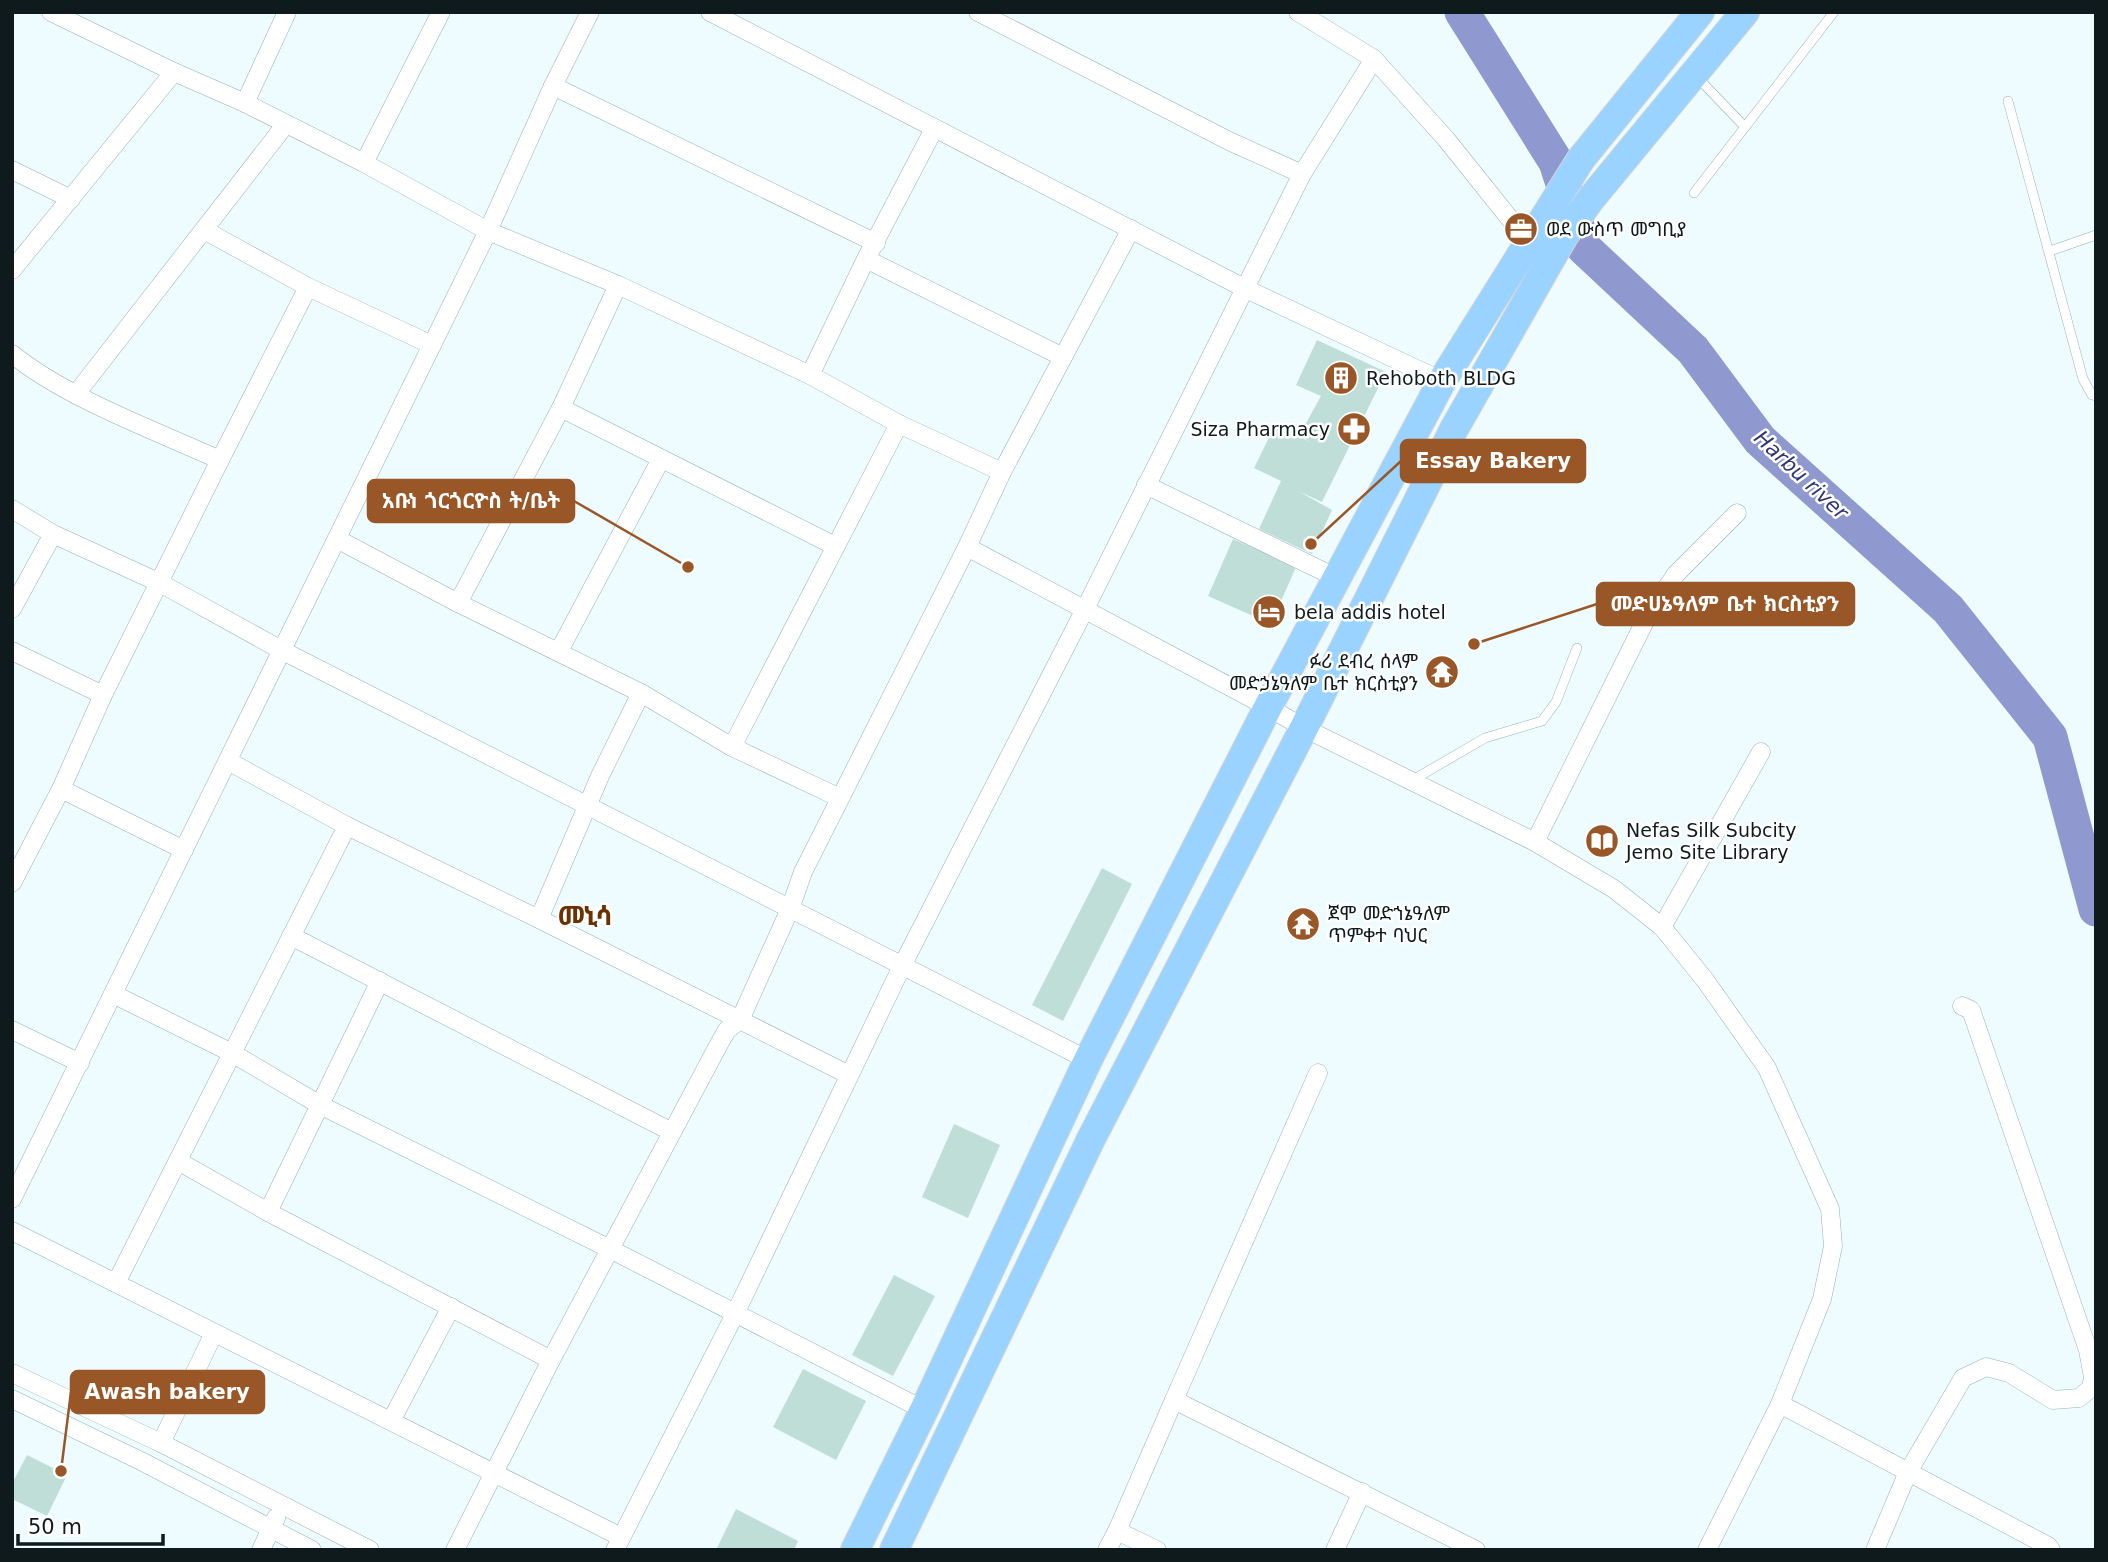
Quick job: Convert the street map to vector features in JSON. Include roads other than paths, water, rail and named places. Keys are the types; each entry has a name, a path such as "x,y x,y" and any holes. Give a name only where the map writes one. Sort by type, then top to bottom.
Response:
{"main road":[{"path":"894,1550 1091,1139 1304,728 1454,429 1539,253 1560,192 1581,159 1700,12"},
{"path":"855,1550 924,1410 1088,1060 1268,707 1442,381 1539,253 1564,236 1590,200 1745,12"}],"street":[{"path":"51,12 245,103 364,163 488,231 618,285 810,375 900,424 1002,472"},
{"path":"245,103 287,12"},
{"path":"364,163 442,12"},
{"path":"12,1199 18,1174 80,1063 283,652 488,231 553,86 590,12"},
{"path":"710,12 1244,288 1442,381"},
{"path":"978,12 1229,141 1302,174"},
{"path":"1298,12 1374,59 1446,139 1539,253"},
{"path":"12,1231 495,1473 618,1543 735,1314 902,966 1085,609 1302,174 1374,59"},
{"path":"12,270 174,72"},
{"path":"553,86 876,243"},
{"path":"76,394 286,124"},
{"path":"810,375 866,259 934,130"},
{"path":"12,170 71,199"},
{"path":"455,1550 551,1360 727,1030 740,1020 790,909 803,872 1002,472 1131,229"},
{"path":"204,230 308,287 432,345"},
{"path":"866,259 1063,357"},
{"path":"458,603 561,408 618,285"},
{"path":"12,883 61,789 103,695 308,287"},
{"path":"12,354 76,394 220,460"},
{"path":"561,408 835,546"},
{"path":"732,747 900,424"},
{"path":"559,651 662,459"},
{"path":"1146,485 1337,578"},
{"path":"12,509 53,534 160,583 283,652 1088,1060"},
{"path":"1535,842 1648,615 1676,574 1737,513"},
{"path":"12,609 53,534"},
{"path":"337,539 458,603 641,693 732,747 840,798"},
{"path":"967,547 1304,728 1535,842 1614,889 1662,927 1705,980 1767,1068 1830,1209 1833,1246 1822,1299 1780,1404 1707,1550"},
{"path":"12,651 103,695"},
{"path":"539,919 641,693"},
{"path":"1662,927 1761,752"},
{"path":"228,761 347,826 849,1075"},
{"path":"61,789 184,850"},
{"path":"116,1283 347,826"},
{"path":"291,936 673,1132"},
{"path":"268,1212 380,981"},
{"path":"113,994 232,1054 320,1105 610,1249 924,1410"},
{"path":"1875,1550 1908,1472 1963,1378 1986,1367 2009,1373 2053,1400 2079,1398 2091,1388 2093,1377 2088,1350 1970,1010 1962,1006"},
{"path":"12,1030 80,1063"},
{"path":"1107,1550 1318,1073"},
{"path":"178,1161 268,1212 551,1360"},
{"path":"391,1421 451,1307"},
{"path":"161,1443 214,1333"},
{"path":"12,1373 161,1443 370,1550"},
{"path":"12,1399 141,1461 312,1550"},
{"path":"1174,1400 1476,1550"},
{"path":"1780,1404 2051,1550"},
{"path":"1335,1550 1362,1492"},
{"path":"261,1550 282,1506"},
{"path":"1116,1531 1157,1550"}],"lane":[{"path":"1694,193 1834,12"},
{"path":"1693,73 1745,127"},
{"path":"2008,101 2083,379 2092,395 2096,396"},
{"path":"2050,251 2096,235"},
{"path":"1411,781 1485,738 1542,721 1556,702 1577,648"}],"waterway":[{"name":"Harbu river","path":"1462,12 1556,162 1584,248 1693,350 1760,440 1948,609 2050,737 2096,909"}],"place":[{"name":"ወደ ውስጥ መግቢያ","path":"1521,229"},
{"name":"Rehoboth BLDG","path":"1341,378"},
{"name":"Siza Pharmacy","path":"1354,429"},
{"name":"Essay Bakery","path":"1311,544"},
{"name":"አቡነ ጎርጎርዮስ ት/ቤት","path":"688,567"},
{"name":"bela addis hotel","path":"1269,612"},
{"name":"መድሀኔዓለም ቤተ ክርስቲያን","path":"1474,644"},
{"name":"ፉሪ ደብረ ሰላም መድኃኔዓለም ቤተ ክርስቲያን","path":"1442,672"},
{"name":"Nefas Silk Subcity Jemo Site Library","path":"1602,841"},
{"name":"ጀሞ መድኀኔዓለም ጥምቀተ ባህር","path":"1303,924"},
{"name":"Awash bakery","path":"61,1471"}],"district":[{"name":"መኒሳ","path":"585,916"}]}
